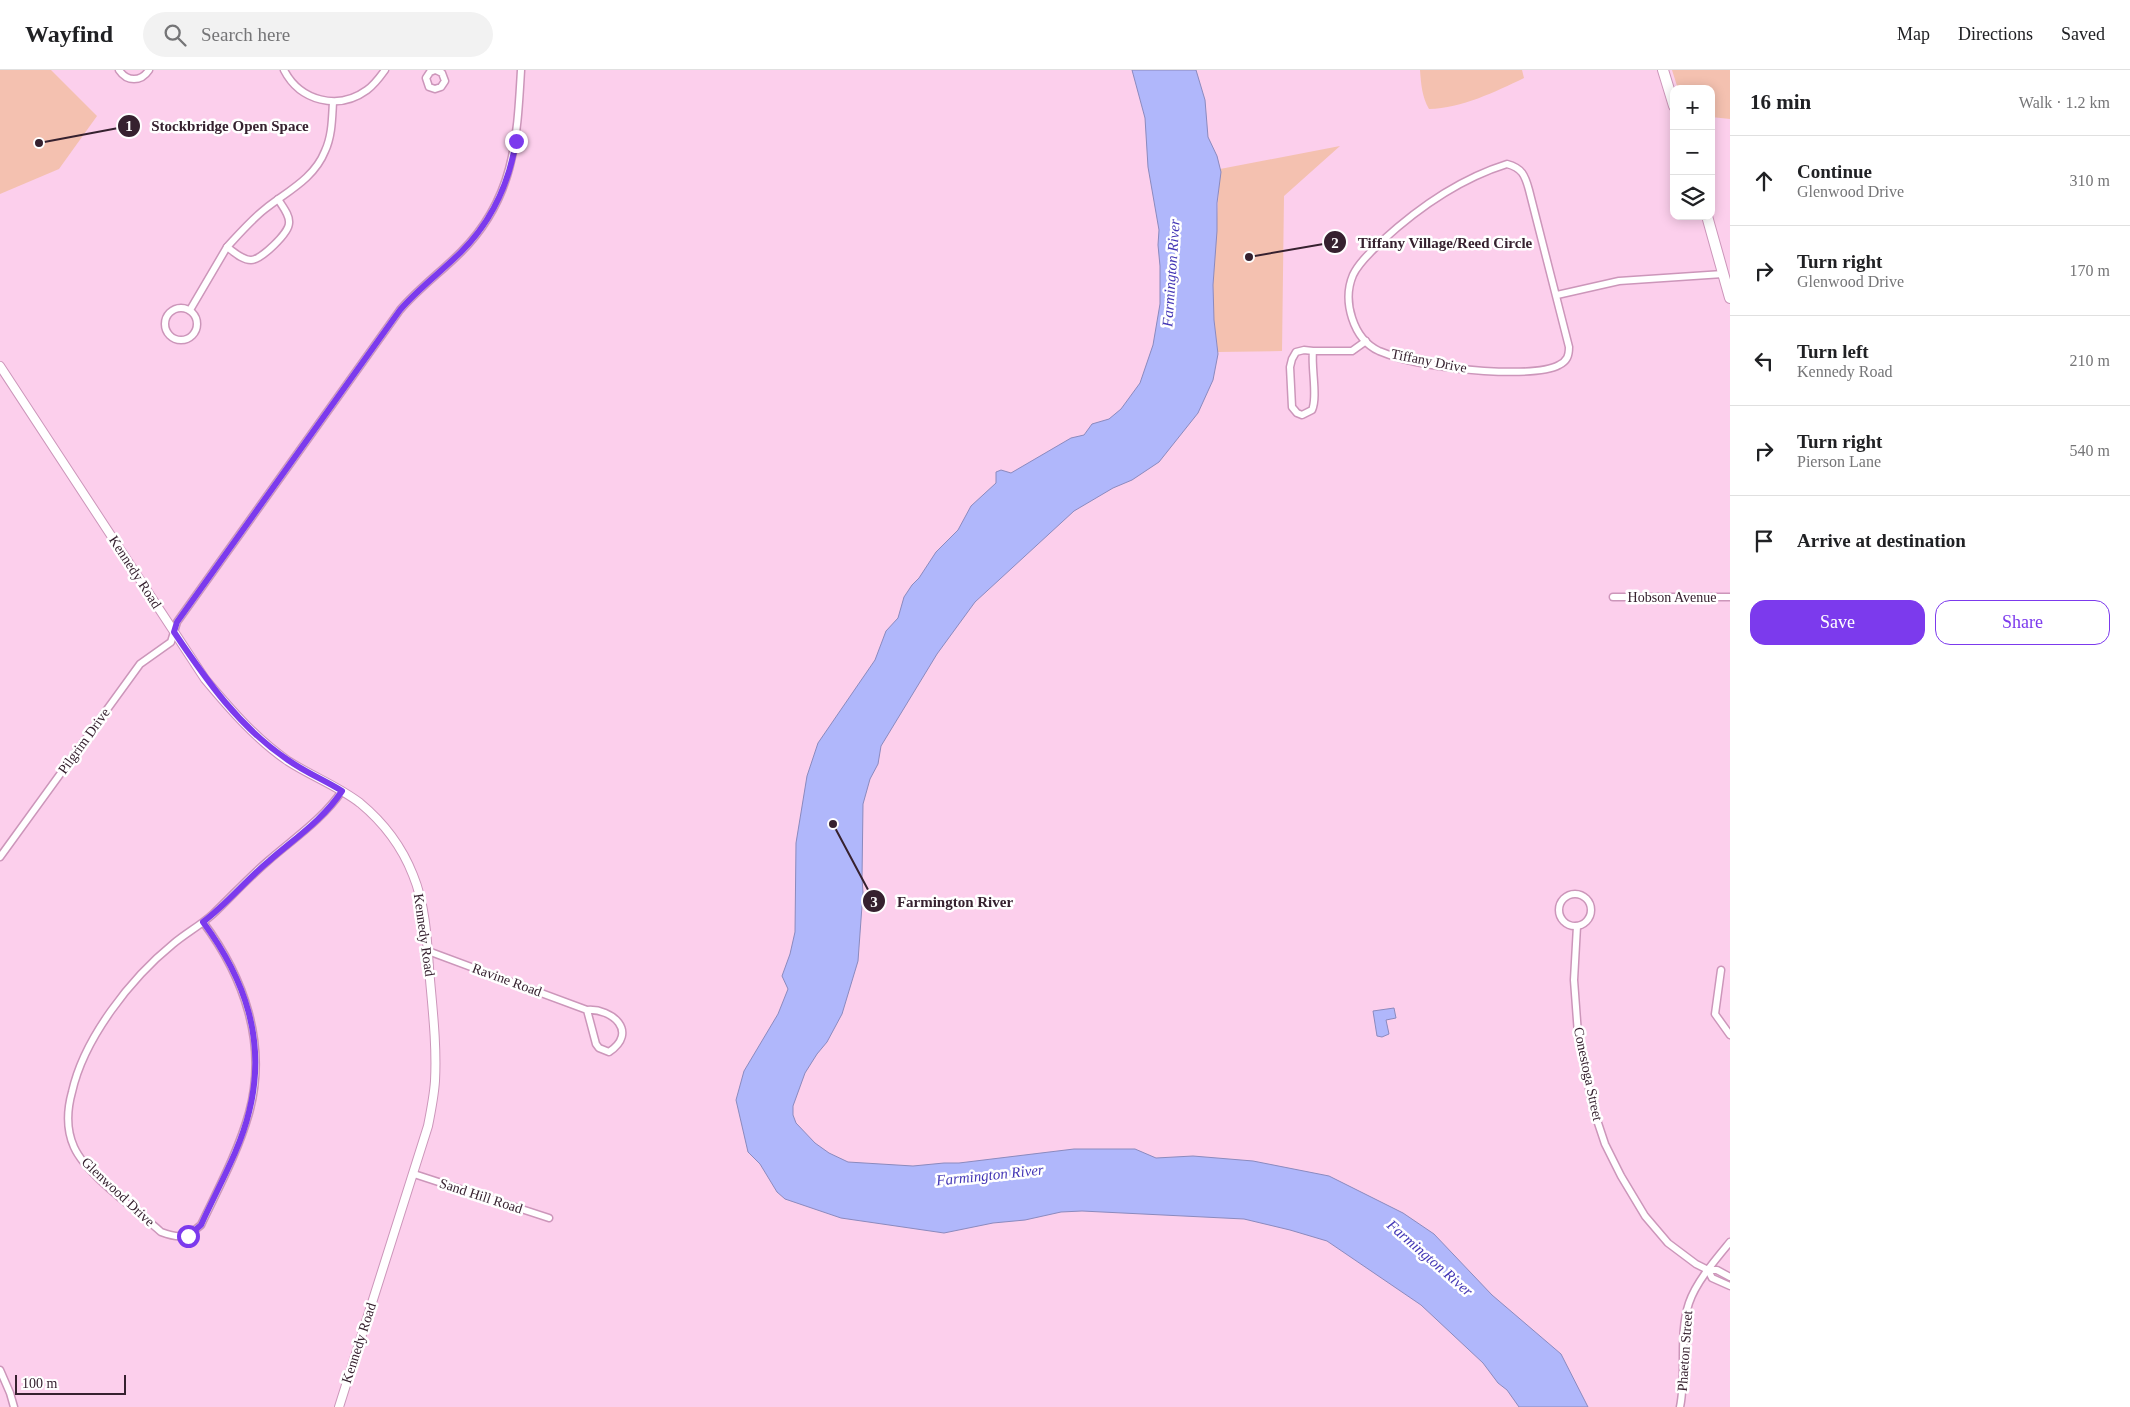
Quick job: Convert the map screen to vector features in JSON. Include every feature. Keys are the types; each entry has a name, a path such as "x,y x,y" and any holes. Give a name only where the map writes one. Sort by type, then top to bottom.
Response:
{"main road":[{"path":"1663,70 1670,93"},
{"path":"1708,220 1730,298"}],"street":[{"path":"119,70 124,76 134,80 143,77 149,70"},
{"path":"284,70 290,81 304,93 317,99 332,102 354,97 366,90 385,70"},
{"path":"435,70 442,73 445,78 444,83 439,88 433,89 428,85 425,72 435,70"},
{"name":"Pilgrim Drive","path":"0,856 140,664 171,642 177,622 400,310 419,289 460,253 479,233 503,192 512,163 517,129 521,70"},
{"path":"190,310 227,247 251,222 308,176 322,158 330,134 332,102"},
{"name":"Tiffany Drive","path":"1507,164 1518,167 1524,174 1557,295 1569,354 1565,361 1557,366 1519,372 1464,369 1390,355 1378,350 1366,341 1352,319 1348,290 1353,274 1369,254 1429,201 1463,180 1507,164"},
{"path":"227,247 241,257 251,260 256,259 267,251 286,232 289,224 288,216 278,199"},
{"path":"1557,295 1619,281 1723,274"},
{"path":"180,308 190,310 198,324 195,333 182,340 172,337 165,326 168,315 180,308"},
{"path":"1313,351 1311,361 1315,400 1312,410 1302,415 1292,408 1290,367 1296,352 1304,350 1352,351 1366,341"},
{"name":"Kennedy Road","path":"1,371 205,679 237,717 288,760 359,802 381,823 403,854 413,874 422,904 428,951 435,1047 435,1082 428,1126 414,1174 339,1407"},
{"name":"Hobson Avenue","path":"1613,597 1730,597"},
{"name":"Glenwood Drive","path":"203,922 222,948 240,982 251,1018 256,1052 253,1088 249,1113 242,1133 201,1225 188,1236 172,1236 161,1232 97,1176 84,1162 71,1139 68,1112 78,1066 117,1003 140,976 172,944 203,922 268,861 309,827 333,804 342,791"},
{"path":"1571,895 1584,897 1591,909 1591,914 1586,922 1577,926 1564,922 1560,913 1561,904 1571,895"},
{"name":"Conestoga Street","path":"1577,926 1574,980 1578,1034 1591,1101 1605,1144 1621,1176 1645,1216 1668,1244 1696,1264 1708,1270 1717,1270 1730,1277"},
{"name":"Ravine Road","path":"428,951 587,1010 614,1017 622,1026 621,1039 609,1052 599,1048 596,1044 587,1010"},
{"path":"1721,970 1715,1014 1730,1034"},
{"name":"Sand Hill Road","path":"414,1174 549,1218"},
{"name":"Phaeton Street","path":"1680,1407 1683,1386 1686,1312 1690,1300 1708,1270 1730,1242"},
{"name":"Conestoga Street","path":"1708,1270 1712,1278 1730,1286"},
{"path":"0,1370 14,1407"}],"shaded area":[{"path":"0,70 51,70 97,116 59,169 0,194"},
{"path":"1420,70 1522,70 1524,78 1490,94 1454,106 1429,109 1423,95"},
{"path":"1672,70 1730,70 1730,119 1715,117 1715,85 1677,85"},
{"path":"1340,146 1284,196 1282,351 1218,352 1214,320 1213,285 1220,169"}],"water":[{"path":"1132,70 1196,70 1205,100 1208,137 1217,156 1221,172 1217,203 1213,285 1214,320 1218,354 1213,380 1198,413 1159,462 1132,480 1113,488 1074,511 975,602 937,654 881,746 878,764 870,779 863,804 863,892 858,961 842,1014 827,1042 805,1073 793,1106 793,1115 796,1123 815,1143 829,1153 848,1162 913,1166 959,1163 1074,1149 1135,1149 1156,1158 1193,1156 1253,1161 1329,1176 1403,1213 1434,1234 1492,1295 1561,1354 1588,1407 1519,1407 1483,1363 1421,1305 1327,1241 1244,1219 1082,1211 1061,1212 1025,1220 993,1223 944,1233 841,1218 785,1199 777,1192 760,1164 748,1152 736,1100 744,1071 778,1014 788,989 782,976 795,932 796,843 807,776 818,743 875,660 886,631 898,618 904,597 936,552 958,530 971,506 996,483 996,472 1001,470 1011,473 1071,438 1084,435 1092,424 1109,419 1121,409 1140,383 1153,345 1160,304 1160,266 1159,230 1148,167 1145,118"},
{"path":"1394,1008 1396,1018 1386,1020 1389,1034 1382,1037 1377,1036 1373,1011"}],"place":[{"name":"Stockbridge Open Space","path":"39,143"},
{"name":"Tiffany Village/Reed Circle","path":"1249,257"},
{"name":"Farmington River","path":"833,824"}],"route":[{"path":"188,1236 201,1225 242,1133 249,1113 256,1052 251,1018 240,982 222,948 203,922 268,861 309,827 333,804 342,791 288,760 237,717 205,679 174,632 177,622 400,310 419,289 460,253 479,233 503,192 516,141"}]}
